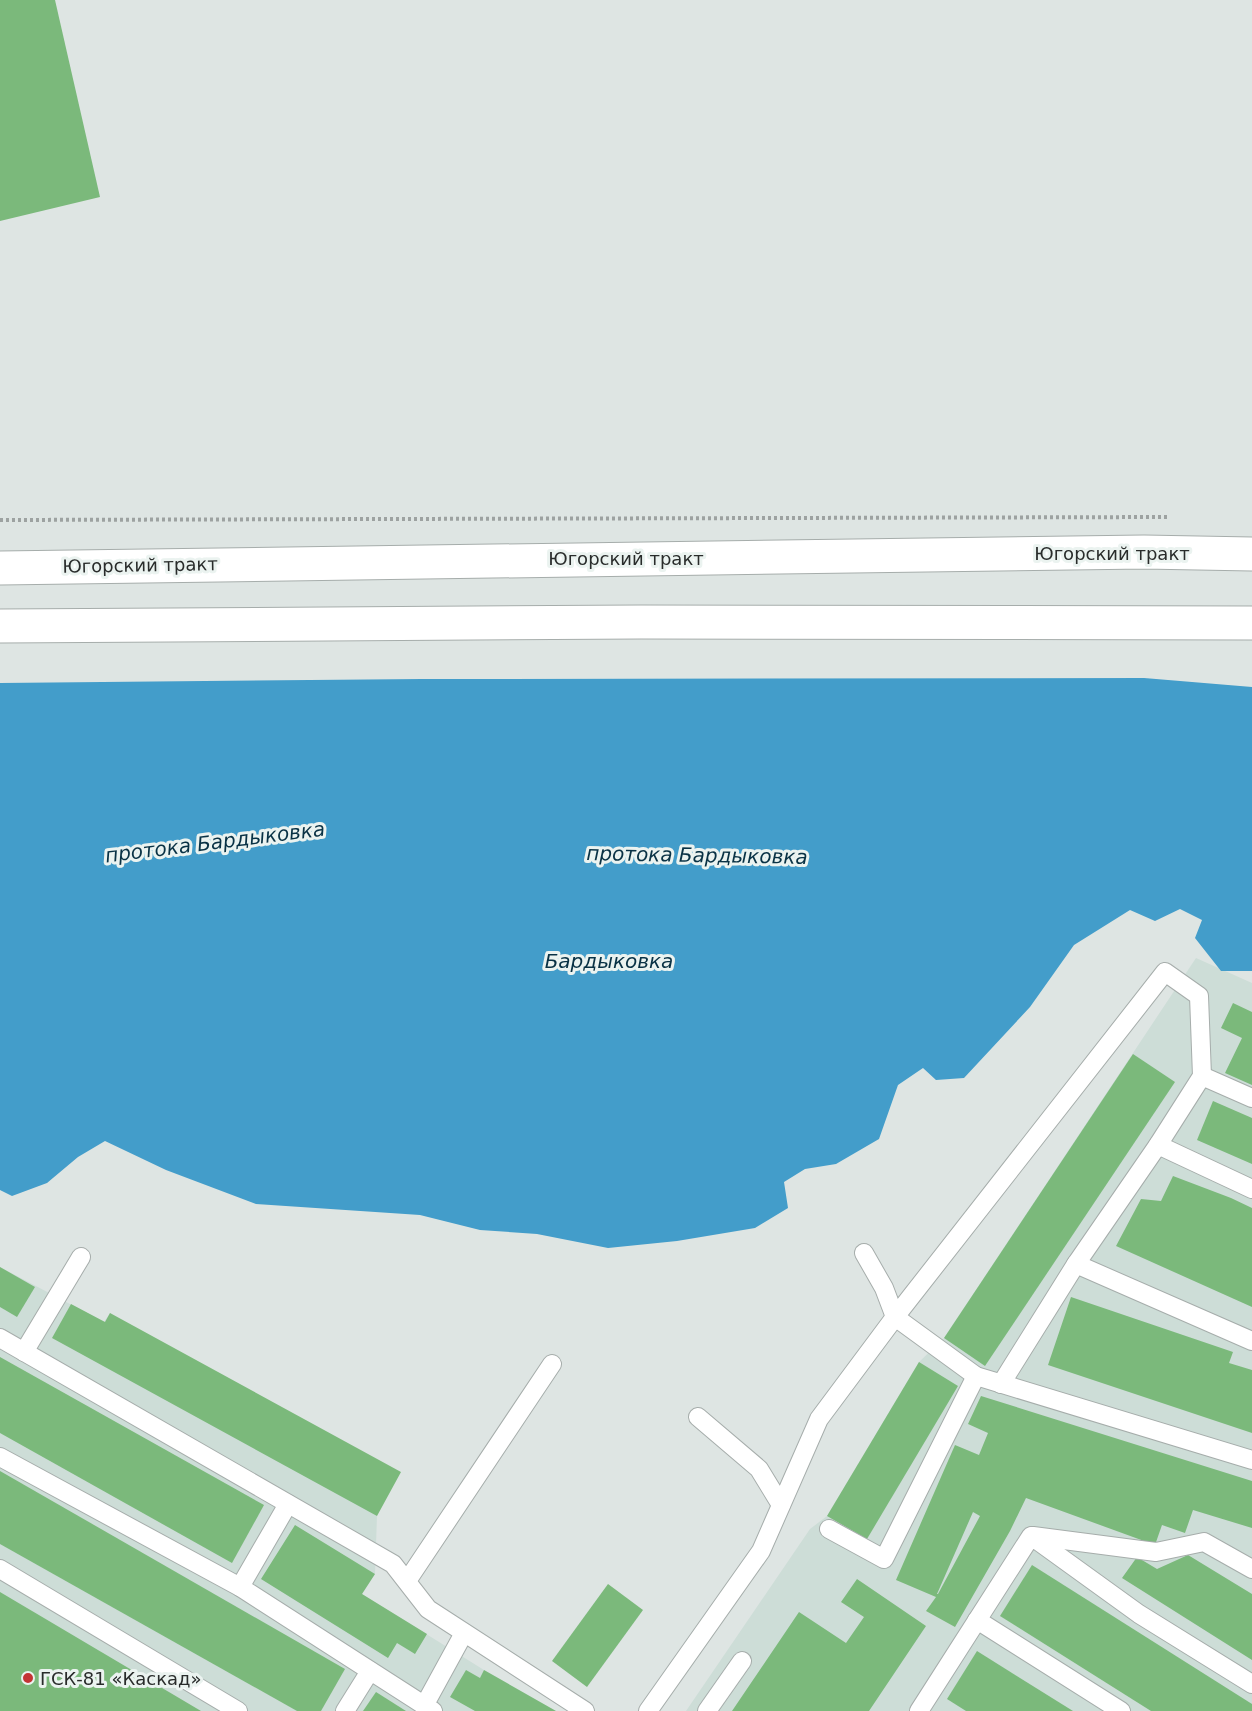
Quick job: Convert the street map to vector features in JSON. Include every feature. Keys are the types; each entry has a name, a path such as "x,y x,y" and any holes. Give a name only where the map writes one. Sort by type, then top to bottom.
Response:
{"main road":[{"name":"Югорский тракт","path":"0,568 1144,552 1252,554"},
{"path":"0,626 629,622 1252,623"}],"lane":[{"path":"648,1711 761,1551 819,1419 895,1317 1165,972 1199,996 1202,1076 1158,1145 1076,1264 1001,1384"},
{"path":"1202,1076 1252,1098"},
{"path":"1158,1145 1252,1189"},
{"path":"864,1253 884,1288 895,1317 976,1376 1252,1460"},
{"path":"24,1352 81,1257"},
{"path":"1076,1264 1252,1341"},
{"path":"0,1338 393,1564 428,1609 585,1711"},
{"path":"407,1581 552,1364"},
{"path":"829,1529 884,1559 976,1376"},
{"path":"698,1417 759,1469 781,1504"},
{"path":"0,1457 240,1587 428,1708 464,1633"},
{"path":"240,1587 288,1504"},
{"path":"1031,1536 1156,1552 1204,1542 1252,1569"},
{"path":"925,1709 977,1620 1031,1536"},
{"path":"1031,1536 1139,1614 1252,1684"},
{"path":"0,1569 238,1711"},
{"path":"977,1620 1121,1711"},
{"path":"707,1711 742,1661"},
{"path":"345,1711 370,1671"}],"path":[{"path":"0,520 1181,518"}],"shaded area":[{"path":"1196,958 1252,983 1252,1711 686,1711 810,1529 827,1516 919,1362 944,1338"},
{"path":"0,1267 104,1322 110,1313 377,1516 375,1574 362,1594 484,1670 556,1711 113,1711 0,1645"}],"water":[{"name":"Бардыковка","path":"1144,678 1252,687 1252,971 1221,971 1195,938 1202,920 1180,909 1155,921 1130,910 1074,945 1030,1007 964,1078 936,1080 923,1068 898,1085 879,1139 836,1164 805,1169 784,1182 788,1208 755,1228 677,1241 608,1248 537,1234 480,1230 420,1215 256,1204 166,1170 105,1141 78,1157 47,1183 12,1196 0,1190 0,683 422,679"}],"building":[{"path":"0,0 55,0 100,197 0,221"},
{"path":"1233,1003 1252,1012 1252,1085 1225,1073 1242,1038 1221,1028"},
{"path":"1133,1054 1175,1082 985,1366 944,1338"},
{"path":"1213,1101 1252,1118 1252,1164 1197,1140"},
{"path":"1173,1176 1252,1208 1252,1307 1116,1246 1141,1199 1161,1201"},
{"path":"0,1267 35,1287 17,1317 0,1307"},
{"path":"1071,1297 1233,1352 1229,1363 1252,1370 1252,1433 1048,1365"},
{"path":"71,1304 105,1322 110,1313 401,1472 377,1516 52,1338"},
{"path":"0,1357 264,1505 232,1563 0,1433"},
{"path":"919,1362 958,1386 867,1539 827,1516"},
{"path":"981,1396 1252,1481 1252,1528 1193,1510 1185,1533 1162,1525 1155,1545 1026,1498 1010,1531 955,1627 926,1611 936,1597 896,1580 955,1445 979,1455 988,1433 968,1424","holes":["973,1512 980,1516 938,1594 937,1594"]},
{"path":"0,1471 345,1669 321,1711 297,1711 0,1544"},
{"path":"295,1525 375,1574 362,1594 427,1634 415,1654 397,1643 388,1658 261,1579"},
{"path":"1188,1555 1252,1594 1252,1660 1122,1578 1137,1557 1157,1569"},
{"path":"1032,1565 1252,1704 1252,1711 1151,1711 1000,1616"},
{"path":"857,1579 926,1626 869,1711 732,1711 799,1612 846,1643 864,1617 841,1602"},
{"path":"608,1584 643,1610 587,1687 552,1661"},
{"path":"0,1592 201,1711 0,1711"},
{"path":"977,1651 1073,1711 966,1711 947,1699"},
{"path":"466,1670 480,1678 484,1670 556,1711 475,1711 450,1697"},
{"path":"376,1692 406,1711 363,1711"}],"place":[{"name":"ГСК-81 «Каскад»","path":"28,1678"}],"water label":[{"name":"протока Бардыковка","path":"215,842"},
{"name":"протока Бардыковка","path":"697,855"}]}
